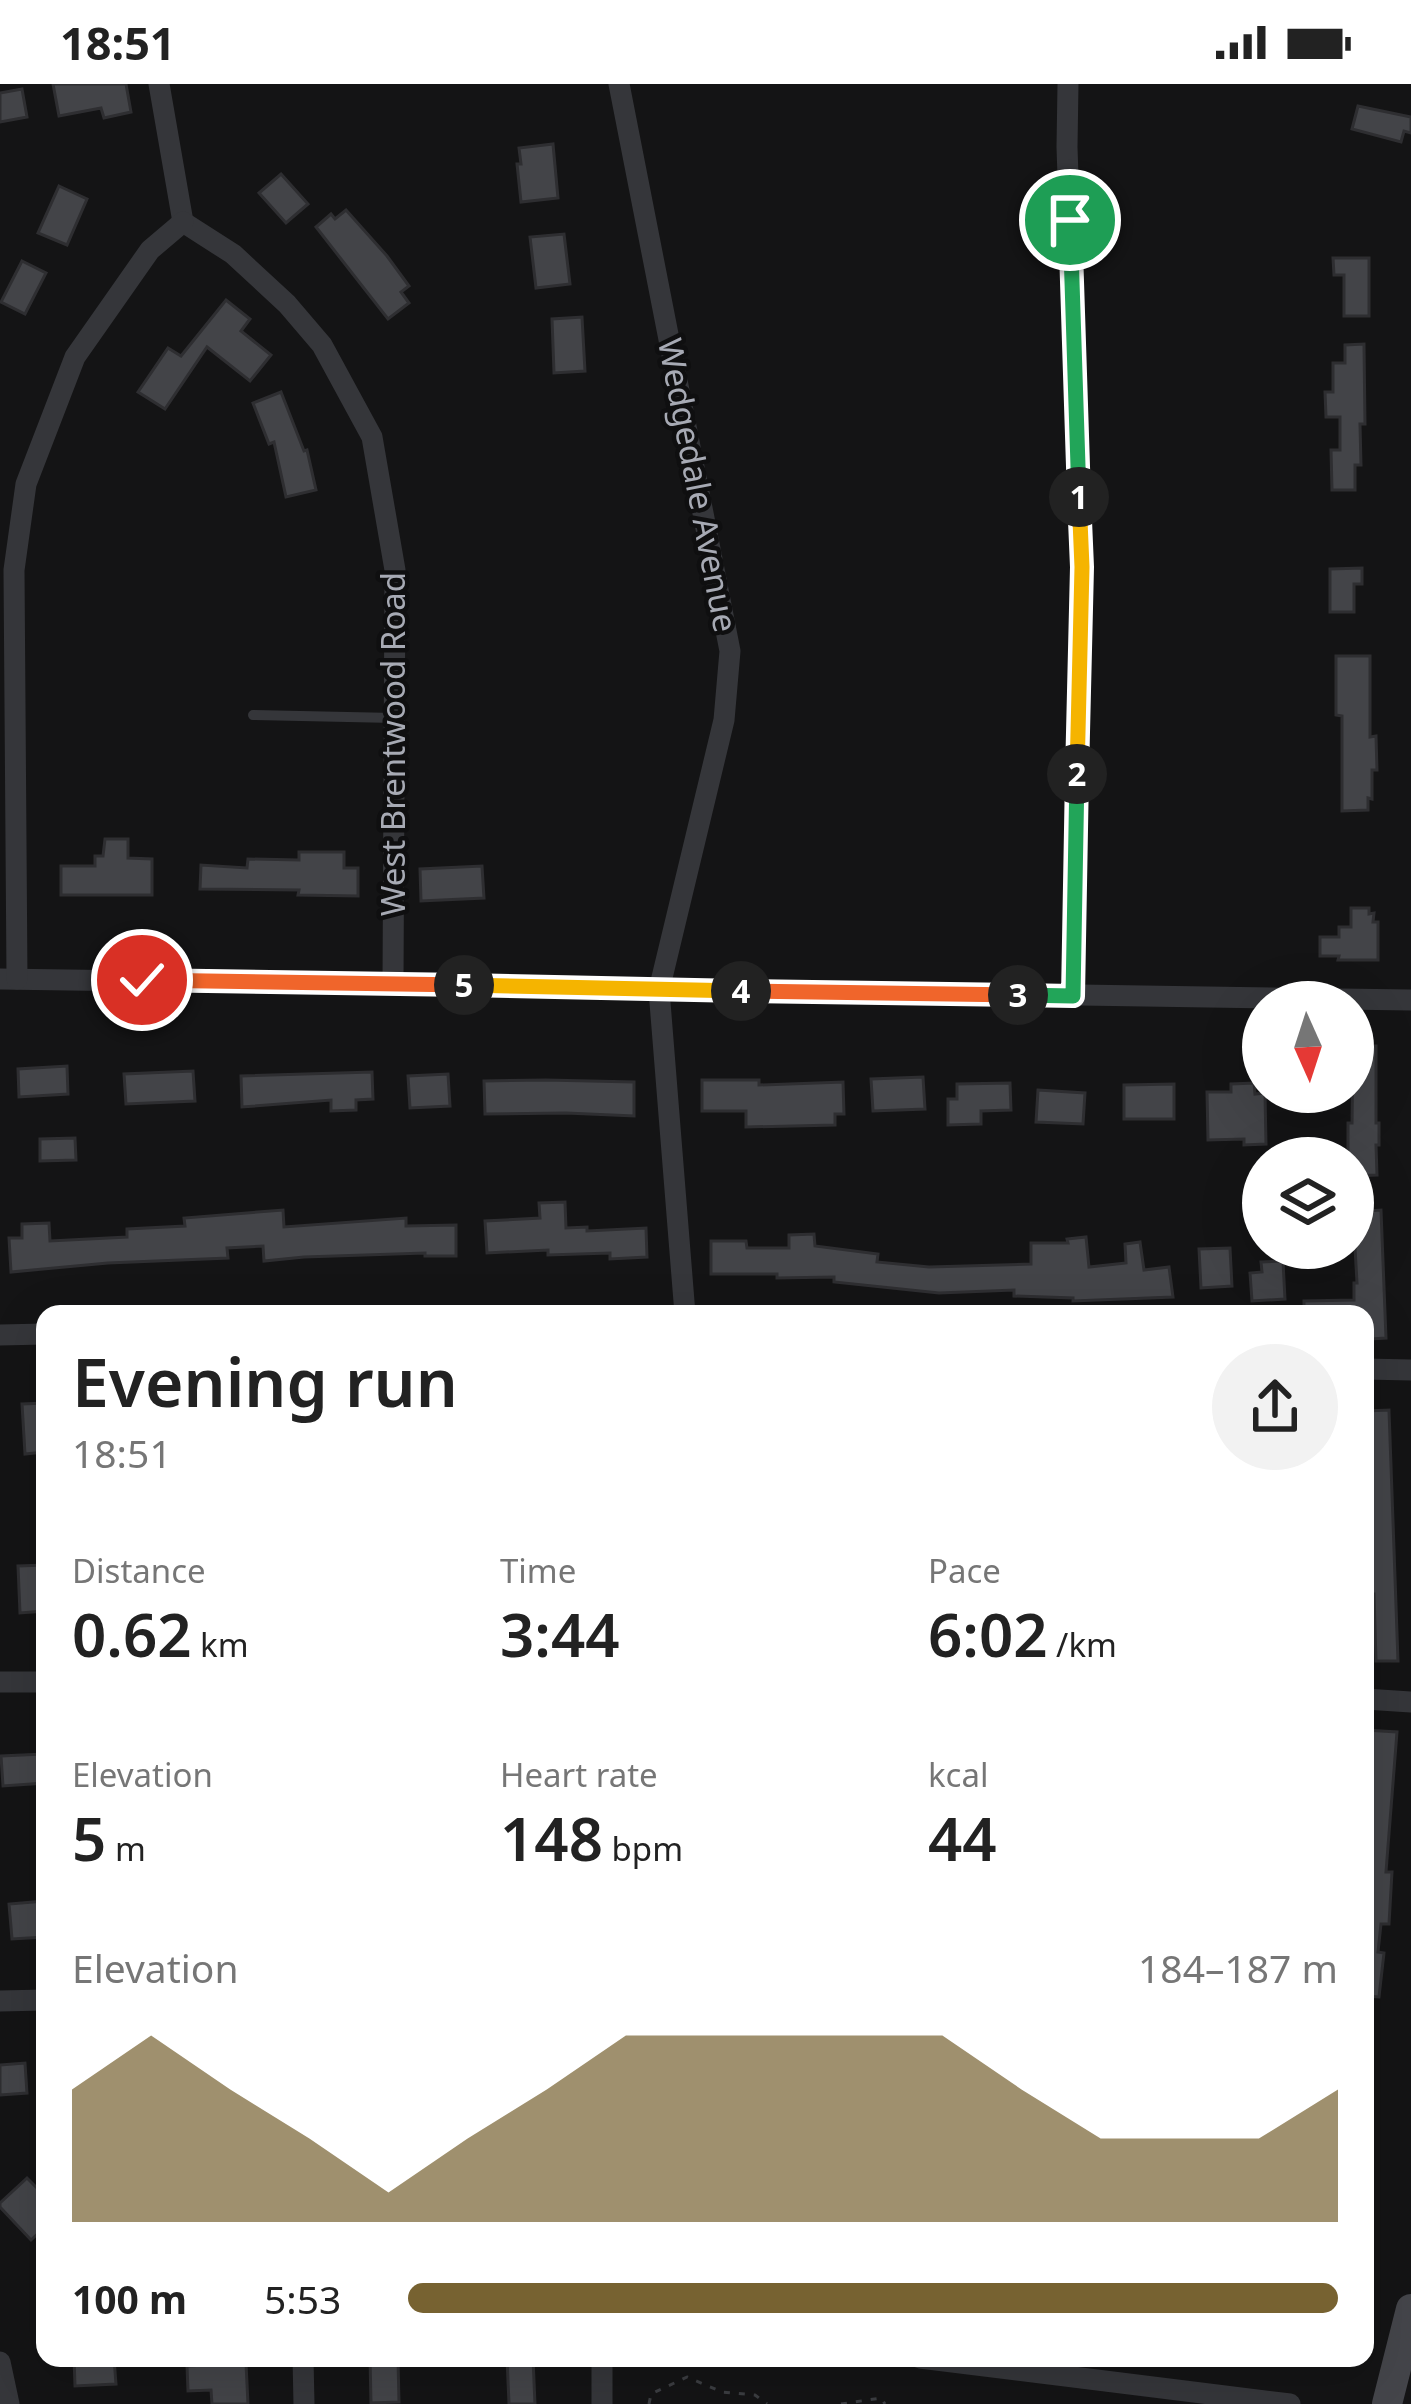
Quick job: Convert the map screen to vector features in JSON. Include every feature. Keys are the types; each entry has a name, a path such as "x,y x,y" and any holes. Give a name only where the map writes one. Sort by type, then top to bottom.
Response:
{"main road":[{"path":"1387,2404 1411,2309"}],"street":[{"path":"159,84 183,222 150,250 75,357 26,484 14,570 8,979 1411,1000"},
{"name":"Wedgedale Avenue","path":"619,84 730,651 724,721 659,990 684,1305"},
{"path":"1068,84 1082,567 1073,996"},
{"name":"West Brentwood Road","path":"183,222 233,254 287,304 322,345 372,437 395,570 393,984"},
{"path":"0,1335 36,1334"},
{"path":"1374,1369 1411,1370"},
{"path":"0,1682 36,1682"},
{"path":"1374,1700 1411,1702"},
{"path":"0,2001 36,2000"},
{"path":"0,2362 9,2404"},
{"path":"303,2367 304,2404"},
{"path":"602,2367 602,2404"},
{"path":"992,2367 1290,2404"}],"lane":[{"path":"253,715 394,718"}],"path":[{"path":"649,2404 651,2394 687,2377 722,2392 755,2395 767,2404"},
{"path":"841,2404 881,2398 885,2404"}],"building":[{"path":"53,84 126,84 131,112 104,118 101,108 59,116"},
{"path":"22,89 27,117 0,122 0,93"},
{"path":"1358,106 1411,117 1411,133 1404,131 1401,142 1352,129"},
{"path":"553,144 558,198 521,202 519,148"},
{"path":"281,174 308,204 286,223 259,193"},
{"path":"59,186 87,199 67,245 38,233"},
{"path":"346,210 409,286 401,292 409,303 388,319 316,227 331,214 335,219"},
{"path":"564,234 570,284 536,288 530,237"},
{"path":"1333,258 1369,258 1369,316 1344,316 1344,275 1334,275"},
{"path":"22,261 46,273 25,314 1,302"},
{"path":"226,300 250,319 241,331 271,355 250,381 207,347 165,409 138,392 168,348 181,356"},
{"path":"582,317 585,371 554,373 552,319"},
{"path":"1364,344 1361,465 1355,465 1355,490 1332,490 1331,450 1340,450 1340,417 1326,417 1325,392 1333,392 1333,363 1345,363 1345,345"},
{"path":"281,392 307,450 316,490 286,497 274,442 269,444 253,403"},
{"path":"1362,568 1362,584 1354,584 1354,612 1330,612 1330,569"},
{"path":"1336,656 1370,656 1370,737 1376,736 1377,770 1372,770 1368,810 1342,811 1342,716 1336,715"},
{"path":"105,839 128,839 128,858 152,859 152,895 61,895 61,866 95,866 95,856 103,856"},
{"path":"299,852 344,852 344,868 358,868 358,896 200,889 201,865 247,868 248,859 299,860"},
{"path":"482,866 484,898 421,901 420,869"},
{"path":"1351,908 1369,908 1369,914 1374,913 1378,960 1320,956 1320,937 1339,937 1339,927 1351,927"},
{"path":"1376,1046 1377,1175 1374,1137 1348,1137 1348,1123 1352,1123 1352,1113 1374,1113"},
{"path":"67,1066 68,1094 19,1097 18,1069"},
{"path":"193,1071 195,1101 126,1104 124,1074"},
{"path":"372,1072 373,1099 356,1100 356,1110 331,1111 331,1100 242,1107 241,1076"},
{"path":"448,1074 450,1106 410,1108 408,1076"},
{"path":"923,1077 925,1109 873,1111 871,1079"},
{"path":"702,1080 759,1080 759,1085 843,1082 844,1114 835,1114 835,1125 746,1127 746,1111 702,1111"},
{"path":"484,1081 634,1082 634,1116 485,1114"},
{"path":"1010,1083 1011,1110 981,1111 981,1124 948,1125 948,1099 957,1099 957,1084"},
{"path":"1174,1084 1174,1119 1124,1119 1124,1085"},
{"path":"1231,1084 1242,1084 1242,1113 1265,1113 1266,1137 1208,1140 1207,1092 1231,1092"},
{"path":"1038,1090 1085,1093 1083,1124 1036,1122"},
{"path":"75,1138 76,1160 40,1161 40,1139"},
{"path":"565,1202 566,1228 646,1228 647,1257 548,1255 548,1250 487,1253 485,1221 540,1218 539,1203"},
{"path":"283,1210 284,1227 406,1218 406,1226 456,1225 456,1256 425,1253 264,1261 263,1246 227,1248 228,1258 11,1272 9,1238 22,1238 22,1224 49,1223 50,1241 127,1237 127,1229 185,1226 184,1218"},
{"path":"1374,1210 1381,1210 1386,1338 1374,1339 1374,1305 1304,1305 1304,1301 1354,1300 1356,1269 1374,1269"},
{"path":"814,1234 815,1246 878,1254 877,1262 929,1267 1031,1264 1031,1243 1068,1243 1067,1239 1086,1237 1089,1267 1126,1263 1125,1244 1140,1242 1144,1270 1169,1267 1173,1297 1073,1301 1014,1296 1014,1290 939,1293 834,1282 834,1277 711,1274 711,1241 746,1241 747,1248 789,1248 789,1235"},
{"path":"1230,1248 1232,1286 1201,1288 1199,1249"},
{"path":"1283,1269 1285,1299 1252,1301 1250,1273"},
{"path":"36,1403 36,1453 25,1454 22,1404"},
{"path":"1389,1410 1398,1661 1376,1661 1374,1411"},
{"path":"36,1565 36,1612 20,1613 18,1566"},
{"path":"1374,1731 1397,1732 1386,1872 1392,1872 1389,1924 1381,1924 1378,1952 1384,1953 1379,1997 1374,1997"},
{"path":"36,1754 36,1784 3,1786 1,1756"},
{"path":"36,1902 36,1938 12,1939 9,1904"},
{"path":"25,2063 27,2093 0,2095 0,2065"},
{"path":"27,2178 36,2187 36,2235 31,2240 0,2203"},
{"path":"74,2367 115,2367 116,2384 75,2386"},
{"path":"187,2367 246,2367 248,2404 212,2404 211,2390 188,2391"},
{"path":"370,2367 398,2367 399,2402 371,2403"},
{"path":"507,2367 533,2367 535,2404 509,2404"}],"route":[{"path":"142,980 1073,996 1082,567 1070,220"}]}
